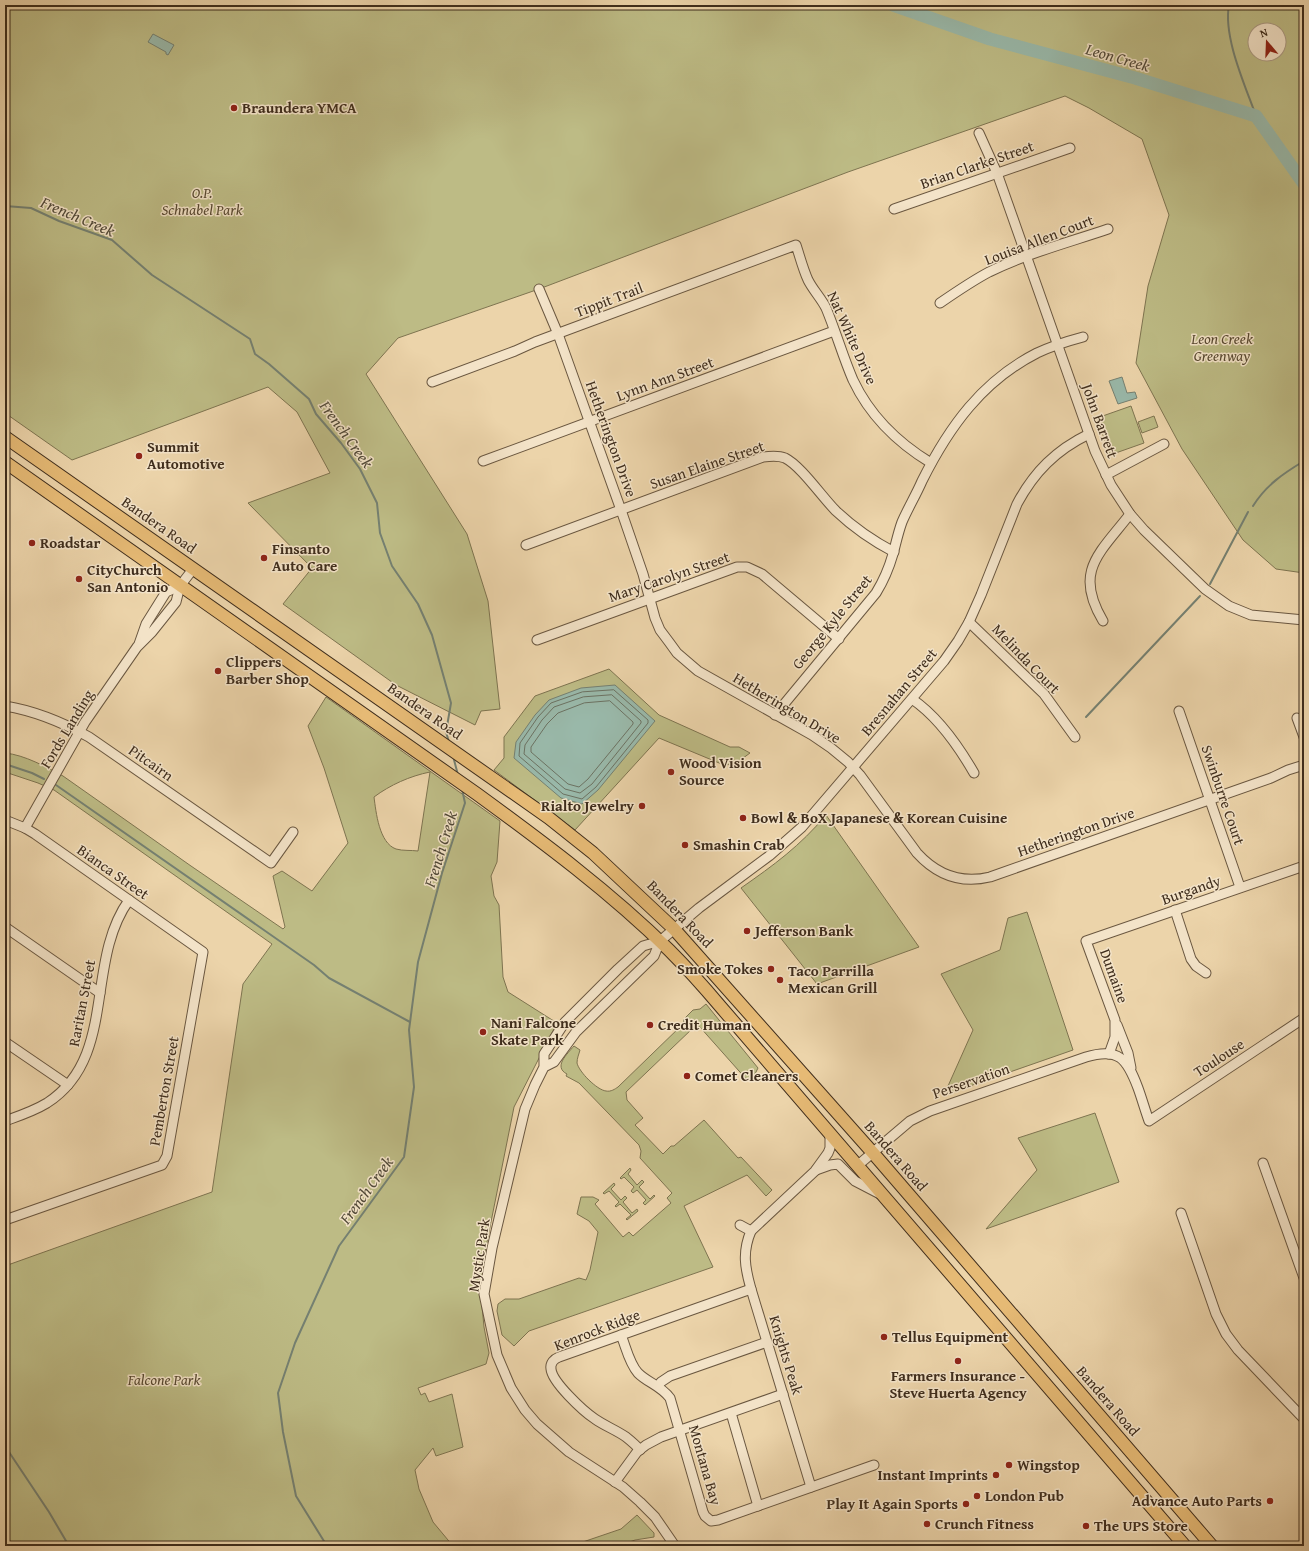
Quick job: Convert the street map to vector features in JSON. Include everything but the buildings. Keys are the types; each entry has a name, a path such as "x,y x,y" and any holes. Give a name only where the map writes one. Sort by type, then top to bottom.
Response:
{"main road":[{"path":"10,440 5,461 180,586 435,764 543,842 591,880 660,941 702,985 1185,1546"},
{"name":"Bandera Road","path":"10,440 549,818 593,853 633,889 674,929 872,1153 1212,1546"},
{"path":"382,727 394,709"}],"street":[{"name":"John Barrett","path":"979,133 997,173 1089,434 1106,475 1130,514 1144,530 1205,589 1229,606 1251,615 1304,620"},
{"name":"Brian Clarke Street","path":"894,209 1070,148"},
{"name":"Louisa Allen Court","path":"940,303 959,289 990,272 1027,257 1108,229"},
{"name":"Nat White Drive","path":"796,245 809,280 826,307 854,381 873,413 898,441 912,452 931,463"},
{"name":"Tippit Trail","path":"432,382 796,245"},
{"name":"Hetherington Drive","path":"539,289 558,334 622,510 660,630 668,642 687,662 710,678 812,735 831,748 854,768 926,863 937,871 950,877 963,879 976,880 990,877 1210,800 1271,778 1304,764"},
{"name":"Lynn Ann Street","path":"483,461 834,331"},
{"name":"George Kyle Street","path":"775,715 876,593 885,578 894,552 898,532 931,463 964,412 980,394 998,378 1018,364 1057,345 1083,337"},
{"name":"Bresnahan Street","path":"660,941 699,908 769,856 802,827 854,768 944,661 958,641 969,622 981,595 1017,504 1024,491 1041,468 1052,457 1070,444 1089,434"},
{"path":"1106,475 1164,444"},
{"name":"Susan Elaine Street","path":"526,545 763,457 772,456 784,458 797,468 837,512 880,545 894,552"},
{"path":"1103,621 1091,597 1090,576 1097,556 1130,514"},
{"name":"Mary Carolyn Street","path":"537,640 730,569 747,567 762,574 839,639"},
{"name":"Fords Landing","path":"25,828 79,732 138,647 146,624 166,592 180,586 192,568"},
{"name":"Melinda Court","path":"969,622 1044,694 1075,737"},
{"path":"912,699 921,705 937,721 974,773"},
{"name":"Pitcairn","path":"5,706 42,715 79,732 104,747 271,863 294,832"},
{"name":"Swinburre Court","path":"1179,711 1240,887"},
{"path":"1297,718 1304,738"},
{"name":"Bianca Street","path":"5,820 25,828 203,952"},
{"name":"Burgandy","path":"1086,941 1304,866"},
{"name":"Raritan Street","path":"5,1121 27,1113 47,1103 68,1086 88,1053 94,1032 105,958 111,935 129,900"},
{"path":"1175,910 1191,959 1196,966 1206,972"},
{"path":"5,927 100,994"},
{"name":"Mystic Park","path":"544,1067 554,1062 576,1032 654,956 660,941"},
{"name":"Mystic Park","path":"660,941 643,946 565,1022 544,1054 544,1067 525,1109 492,1248 484,1294 497,1354 511,1388 525,1410 541,1428 569,1452 615,1482 640,1502 655,1517 675,1546"},
{"name":"Dumaine","path":"1086,941 1128,1053 1131,1069 1149,1121"},
{"name":"Pemberton Street","path":"5,1220 162,1165 167,1156 203,952"},
{"name":"Toulouse","path":"1149,1121 1304,1018"},
{"name":"Dumaine","path":"1109,1054 1115,1037 1115,1020"},
{"path":"5,1042 68,1086"},
{"name":"Perservation","path":"857,1166 910,1122 930,1111 1086,1057 1101,1053 1109,1054"},
{"path":"1109,1054 1121,1058 1131,1069"},
{"path":"740,1225 751,1231 814,1171 828,1153 830,1148 830,1134"},
{"path":"1263,1163 1304,1278"},
{"path":"814,1171 830,1165 838,1164 855,1181 882,1195"},
{"path":"1181,1213 1216,1314 1226,1334 1238,1350 1302,1413"},
{"name":"Knights Peak","path":"751,1231 747,1240 745,1256 746,1268 811,1488"},
{"name":"Kenrock Ridge","path":"640,1450 626,1437 594,1418 581,1408 565,1392 552,1373 552,1362 559,1357 751,1289"},
{"name":"Montana Bay","path":"621,1335 637,1372 665,1391 670,1398 705,1516 711,1521 718,1520 874,1465"},
{"path":"658,1386 670,1376 767,1342"},
{"path":"615,1482 640,1450 660,1437 783,1394"},
{"path":"731,1413 758,1506"}],"green space":[{"name":"O.P. Schnabel Park","path":"5,5 1304,5 1304,573 1276,569 1243,540 1182,449 1136,363 1148,286 1169,215 1142,139 1089,108 1065,96 848,172 539,289 398,338 366,374 467,534 488,601 500,709 481,711 475,725 396,685 283,604 312,568 248,503 330,473 297,412 268,387 72,460 5,413"},
{"path":"1131,406 1144,443 1110,455 1097,418"},
{"path":"1154,416 1158,427 1142,433 1138,422"},
{"path":"609,669 659,715 730,747 739,747 750,753 735,764 724,765 659,738 575,830 494,770 504,758 504,737 535,696"},
{"name":"Falcone Park","path":"326,697 500,821 497,862 491,876 494,896 499,905 503,977 508,992 557,1023 514,1107 484,1257 482,1276 482,1306 489,1353 486,1364 418,1388 421,1395 425,1393 429,1402 452,1394 463,1447 436,1456 433,1448 415,1470 419,1489 433,1522 453,1546 13,1546 5,1531 5,1266 212,1192 243,984 272,944 54,790 5,772 5,753 28,759 63,776 283,929 285,927 273,876 282,871 312,891 348,843 324,768 308,726","holes":["430,772 418,851 401,850 390,846 382,834 379,826 374,797 400,782"]},
{"path":"826,815 919,947 817,984 741,888 786,854"},
{"path":"1027,912 1073,1050 944,1095 973,1030 941,974 1000,950 1008,918"},
{"path":"706,1004 758,1068 755,1074 747,1080 699,1026 693,1028 626,1092 627,1100 643,1118 635,1125 663,1154 704,1120 738,1158 741,1157 772,1190 766,1196 747,1175 684,1206 713,1267 529,1331 514,1346 502,1335 497,1311 498,1304 505,1299 519,1299 579,1278 586,1280 590,1270 598,1232 589,1221 577,1214 581,1197 593,1197 599,1200 595,1204 623,1237 629,1232 633,1236 671,1203 667,1198 672,1193 640,1158 641,1151 639,1145 579,1083 566,1076 567,1074 561,1068 563,1060 574,1046 580,1050 577,1063 578,1067 585,1076 602,1090 613,1090 618,1087 683,1024 684,1019 693,1010 700,1009"},
{"path":"1095,1113 1119,1182 986,1229 1037,1170 1018,1138"},
{"path":"630,1168 631,1170 628,1174 637,1185 642,1180 644,1182 639,1187 650,1199 654,1195 655,1196 645,1205 643,1203 646,1200 637,1190 633,1193 631,1191 634,1187 624,1177 621,1179 620,1178"},
{"path":"614,1183 615,1185 611,1189 621,1200 625,1196 627,1198 623,1202 632,1213 637,1209 638,1211 627,1220 626,1219 631,1215 620,1204 616,1207 615,1206 619,1202 609,1191 604,1194 603,1193"},
{"path":"637,1515 654,1533 654,1537 635,1540 619,1546 571,1546 621,1529"}],"water":[{"path":"153,34 174,45 168,55 166,52 148,42"},
{"path":"1122,377 1127,393 1135,392 1137,398 1118,404 1109,381"},
{"path":"615,685 655,721 598,790 582,804 561,798 514,758 516,742 535,715 549,700 581,688"}],"waterway":[{"name":"Leon Creek","path":"893,5 990,39 1135,78 1256,116 1304,184"},
{"path":"1229,5 1228,18 1232,46 1241,76 1256,116"},
{"name":"French Creek","path":"5,206 31,208 59,221 112,240 152,275 250,339 255,354 269,364 309,399 316,414 341,443 360,469 377,503 380,533 392,566 418,604 432,635 451,703 446,732 449,742"},
{"path":"1253,506 1276,480 1304,461"},
{"path":"1210,584 1248,512"},
{"path":"1086,717 1200,596"},
{"name":"French Creek","path":"453,756 458,775"},
{"path":"5,764 32,773 44,779"},
{"path":"56,785 314,965 329,978 410,1022"},
{"name":"French Creek","path":"327,1546 296,1496 283,1432 278,1393 295,1343 339,1246 404,1157 414,1087 409,1030 418,962 442,873 465,803 462,789"},
{"path":"5,1446 49,1512 69,1546"}],"place":[{"name":"Braundera YMCA","path":"234,108"},
{"name":"Summit Automotive","path":"139,456"},
{"name":"Roadstar","path":"32,543"},
{"name":"Finsanto Auto Care","path":"264,558"},
{"name":"CityChurch San Antonio","path":"79,579"},
{"name":"Clippers Barber Shop","path":"218,671"},
{"name":"Wood Vision Source","path":"671,772"},
{"name":"Rialto Jewelry","path":"642,806"},
{"name":"Bowl & BoX Japanese & Korean Cuisine","path":"743,818"},
{"name":"Smashin Crab","path":"685,845"},
{"name":"Jefferson Bank","path":"747,931"},
{"name":"Smoke Tokes","path":"771,969"},
{"name":"Taco Parrilla Mexican Grill","path":"780,980"},
{"name":"Credit Human","path":"650,1025"},
{"name":"Nani Falcone Skate Park","path":"483,1032"},
{"name":"Comet Cleaners","path":"687,1076"},
{"name":"Tellus Equipment","path":"884,1337"},
{"name":"Farmers Insurance - Steve Huerta Agency","path":"958,1361"},
{"name":"Wingstop","path":"1009,1465"},
{"name":"Instant Imprints","path":"996,1475"},
{"name":"London Pub","path":"977,1496"},
{"name":"Advance Auto Parts","path":"1270,1501"},
{"name":"Play It Again Sports","path":"966,1504"},
{"name":"Crunch Fitness","path":"927,1524"},
{"name":"The UPS Store","path":"1086,1526"}],"park label":[{"name":"Leon Creek Greenway","path":"1222,348"}]}
